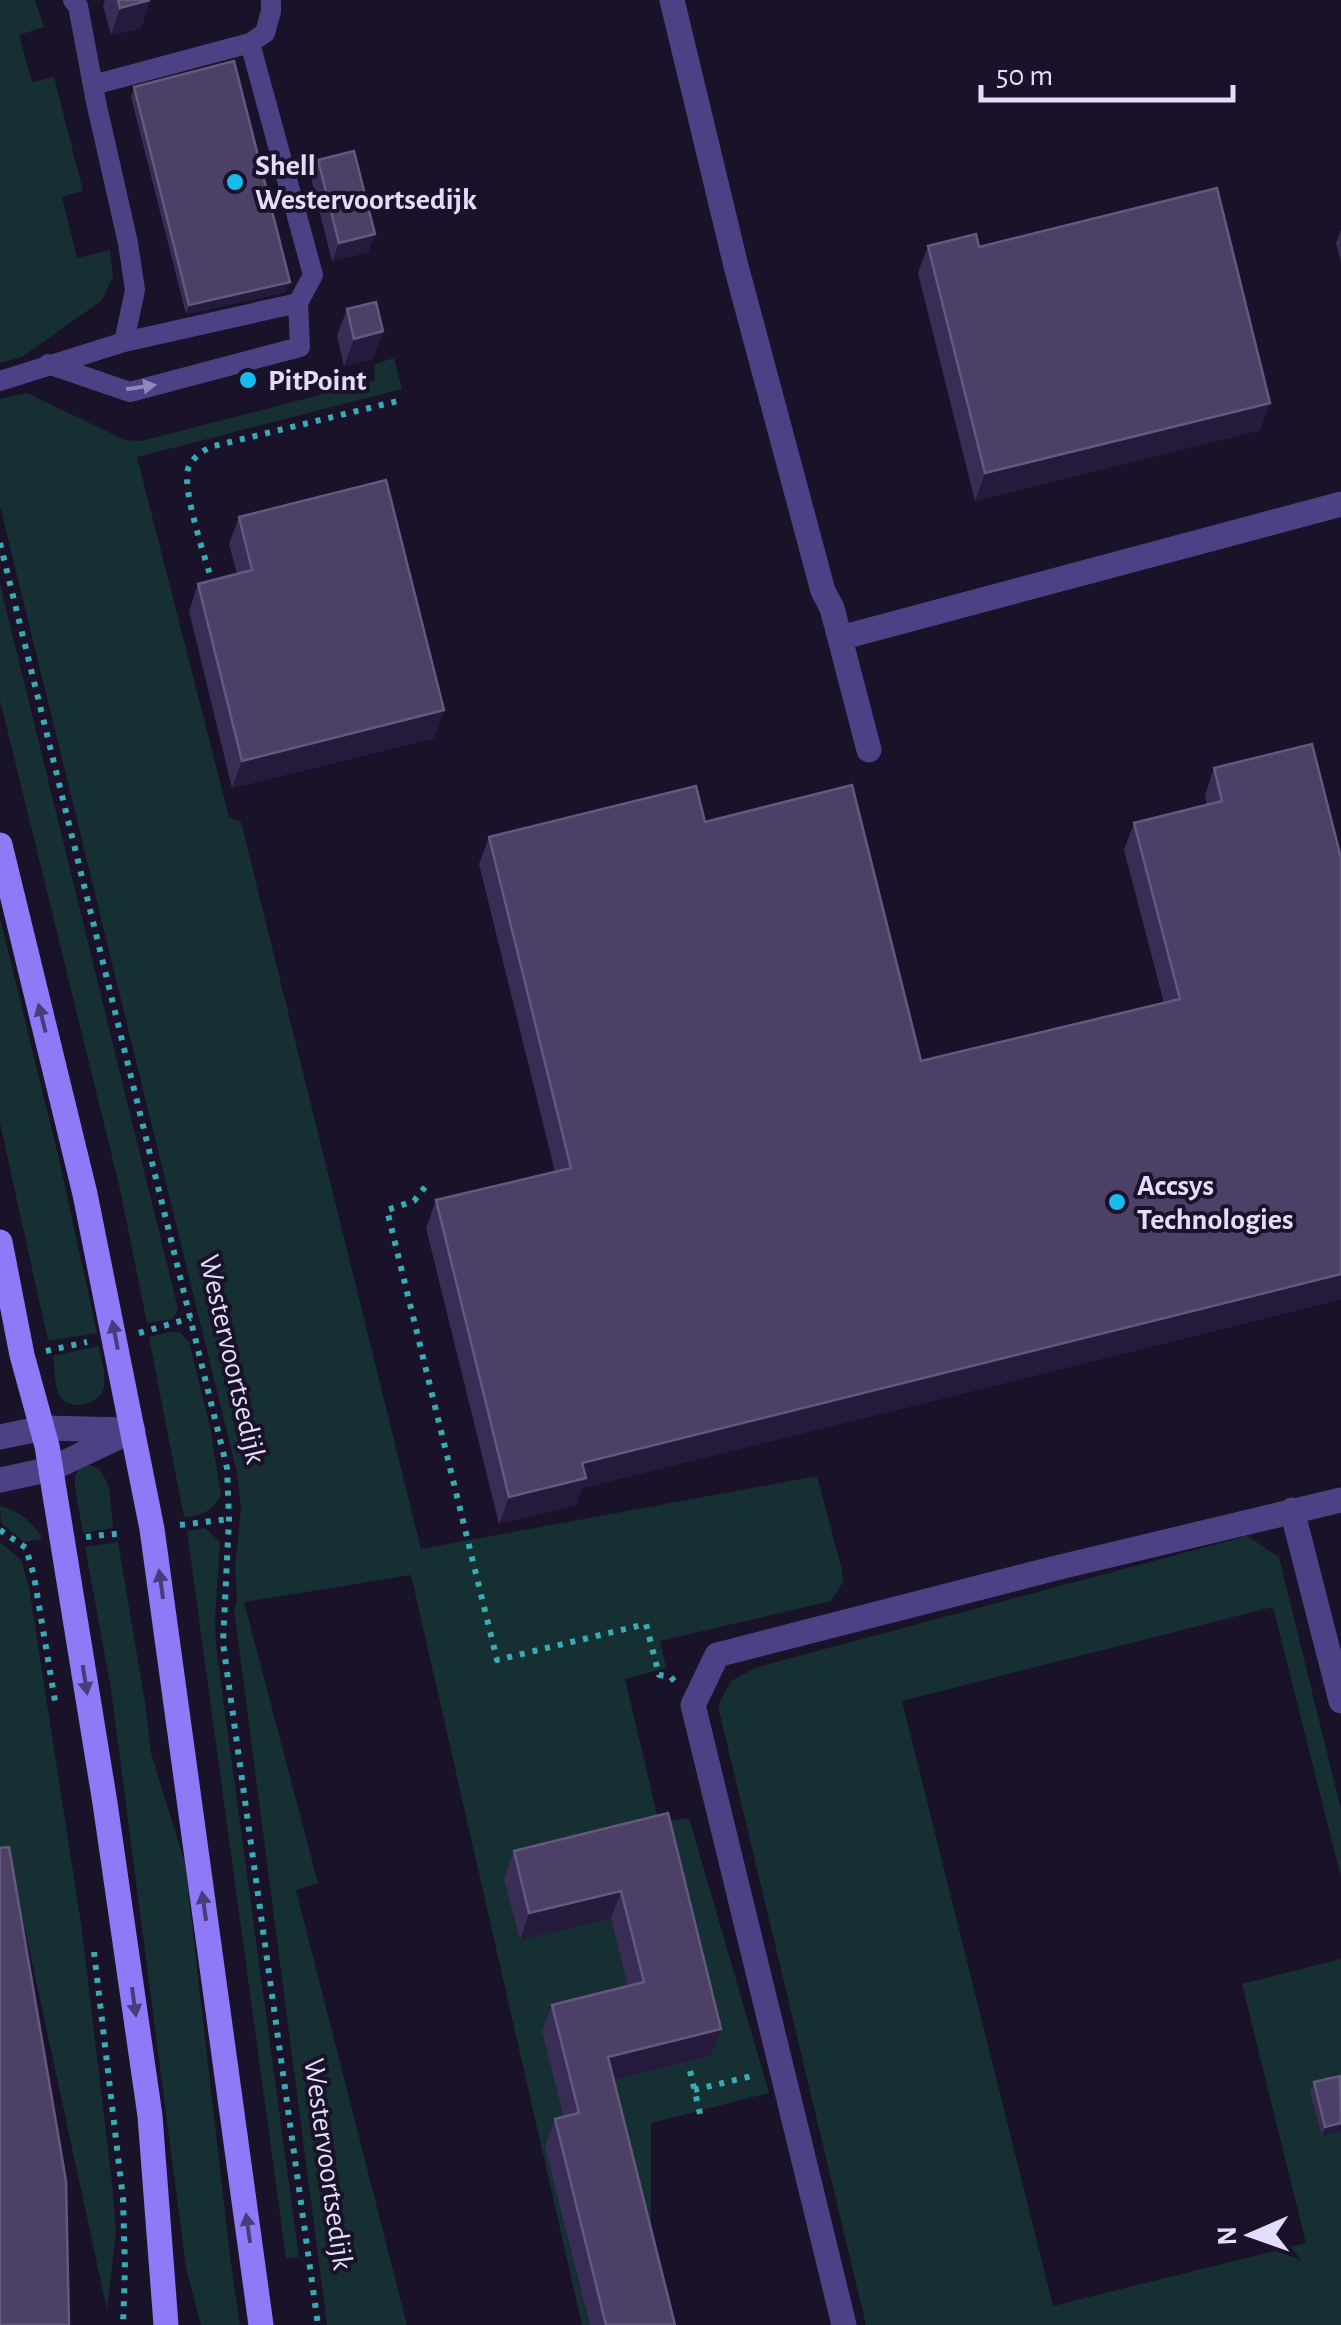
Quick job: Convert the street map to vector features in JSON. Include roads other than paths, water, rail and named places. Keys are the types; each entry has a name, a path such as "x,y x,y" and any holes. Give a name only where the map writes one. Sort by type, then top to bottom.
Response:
{"main road":[{"path":"0,845 85,1194 157,1557 261,2325"},
{"path":"0,1242 22,1356 43,1428 106,1803 150,2116 166,2325"}],"street":[{"path":"672,0 736,266 869,750"},
{"path":"840,638 1341,504"},
{"path":"0,1437 43,1428 133,1430"},
{"path":"0,1480 50,1468 133,1430"},
{"path":"844,2325 693,1705 718,1655 1341,1500"},
{"path":"1292,1510 1341,1701"}],"lane":[{"path":"93,85 250,43 266,33 271,0"},
{"path":"81,2 93,85 135,290 124,342"},
{"path":"48,364 130,392 300,346 298,302 313,275 250,43"},
{"path":"0,381 124,342 298,302"}],"place":[{"name":"Shell Westervoortsedijk","path":"235,182"},
{"name":"PitPoint","path":"248,380"},
{"name":"Accsys Technologies","path":"1117,1202"}]}
